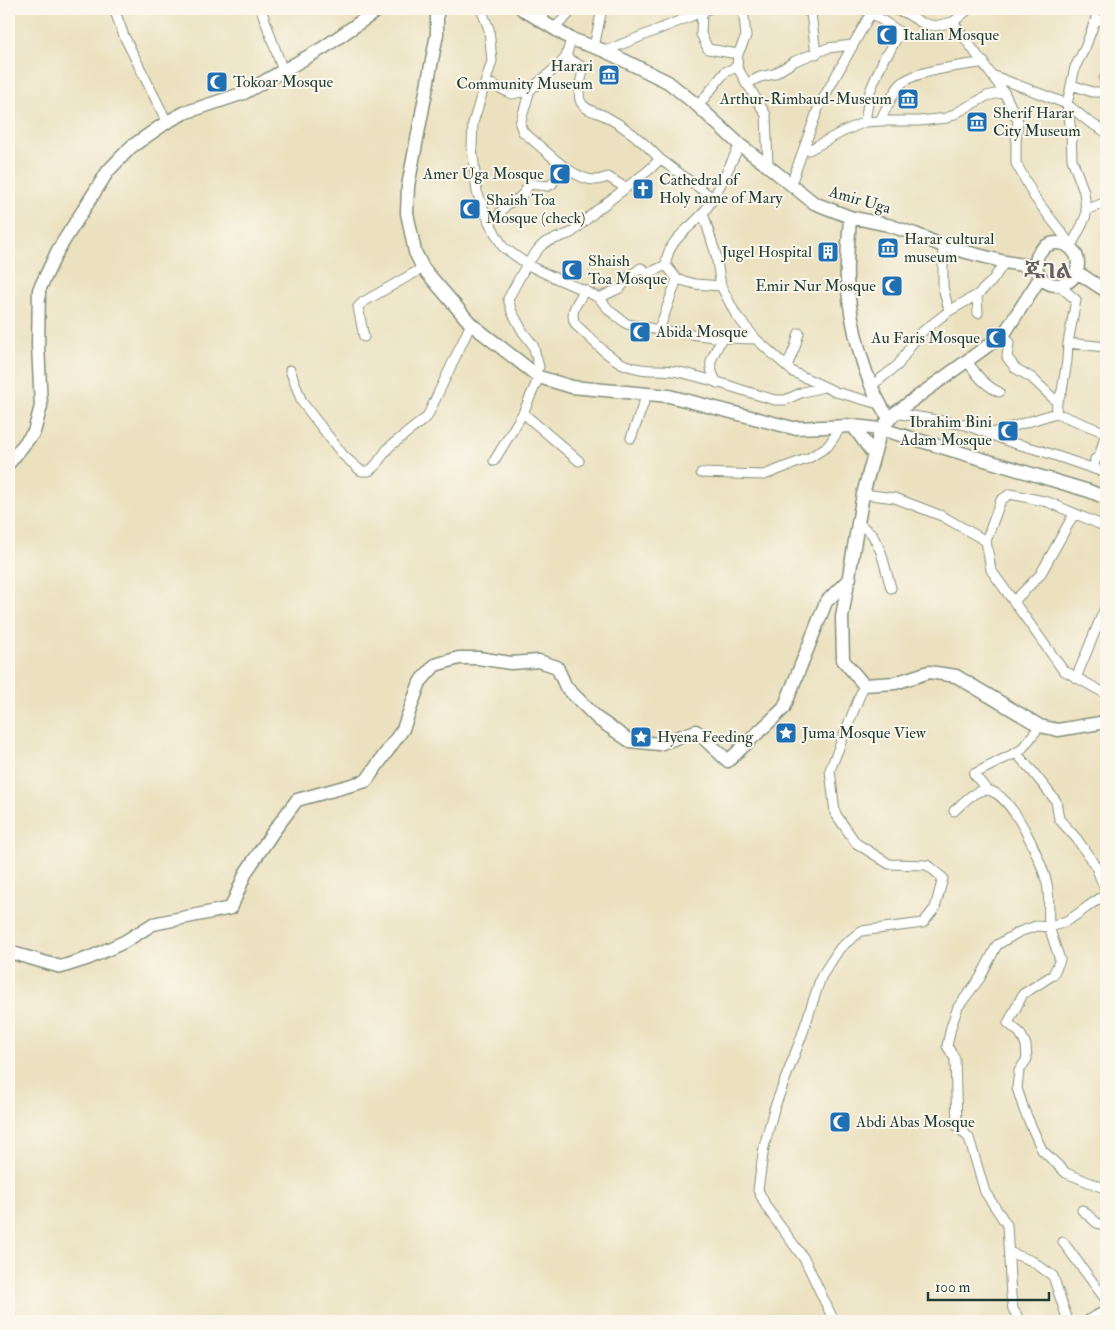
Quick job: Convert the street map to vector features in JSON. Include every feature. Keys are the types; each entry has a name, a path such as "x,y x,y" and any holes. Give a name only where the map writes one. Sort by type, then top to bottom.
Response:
{"street":[{"path":"114,9 124,36 168,122"},
{"path":"261,9 283,71"},
{"path":"9,463 34,432 41,406 38,345 39,290 58,250 108,171 131,146 168,122 184,113 244,93 323,48 379,9"},
{"path":"437,9 437,34 408,186 408,213 415,252 424,268 471,324 539,372 572,387 669,396 793,428 847,427 888,420 966,425 1013,443 1106,473"},
{"path":"481,9 489,28 492,61 473,123 472,147 477,192 489,222 503,247 541,272 585,290 599,298 610,311 627,324 722,338 756,339"},
{"name":"Amir Uga","path":"522,9 544,15 554,28 571,39 600,49 668,82 698,106 740,146 814,203 850,218 888,225 943,246 1038,272"},
{"path":"554,28 572,9"},
{"path":"602,9 600,49 705,11 701,34 708,49 738,54"},
{"path":"743,9 746,36 738,54 736,67 766,115 768,166"},
{"path":"801,9 811,13 816,54"},
{"path":"791,184 819,106 871,13 880,9"},
{"path":"889,9 904,10 922,23 935,26 953,22 969,9"},
{"path":"866,122 870,91 885,56 900,32 871,13"},
{"path":"1070,246 1082,225 1086,210 1084,192 1072,159 1071,130 1067,104 1075,67 1085,48 1096,13 1106,23"},
{"path":"953,22 984,62 1004,92 1018,121 1016,163 1035,198 1055,223 1077,259 1077,272 1070,281 1060,286"},
{"path":"486,82 512,94 530,90 555,70 566,57 571,39"},
{"path":"746,84 760,77 774,74 795,61 828,48 852,45"},
{"path":"566,57 583,69 579,86 580,100 586,108 619,124 648,146 660,160 713,198"},
{"path":"880,121 902,82 916,75 984,62"},
{"path":"698,106 725,72 736,67"},
{"path":"993,76 1067,104 1089,122 1106,132"},
{"path":"1072,84 1092,92 1106,92"},
{"path":"530,90 520,124 523,132 564,167 591,179 596,180 608,177 626,188"},
{"path":"809,150 844,131 866,122 919,121 947,118 987,96 1004,92"},
{"path":"721,286 695,284 677,279 666,265 666,258 676,239 703,213 713,198 740,146"},
{"path":"494,462 524,413 539,372 533,345 512,312 508,299 527,264 546,242 571,232 660,160"},
{"path":"489,222 496,218 507,204 524,194 530,184 548,186 552,184 564,167"},
{"path":"1086,210 1106,202"},
{"path":"703,213 716,255 721,286 736,315 756,339 793,372 824,387 878,404"},
{"path":"850,218 847,280 855,330 870,387 888,420 1106,498"},
{"path":"1056,413 1057,402 1062,391 1076,300 1060,286 1049,284 1038,272 1036,260 1038,254 1049,244 1056,243 1070,246"},
{"path":"943,246 943,287 950,311"},
{"path":"870,387 898,365 918,335 950,311 977,295 992,281 1005,262"},
{"path":"599,298 620,288 630,276 641,268 649,273 666,265"},
{"path":"364,337 358,307 363,302 424,268"},
{"path":"864,685 842,660 842,617 863,494 874,455 888,420 1004,334 1038,272"},
{"path":"1077,272 1106,291"},
{"path":"660,330 677,279"},
{"path":"585,290 572,313 573,320 610,357 624,365 641,370 673,371 692,375 718,384 780,400 824,387"},
{"path":"977,295 978,313"},
{"path":"290,370 302,402 343,455 361,471 369,471 389,447 426,417 471,324"},
{"path":"787,366 799,333"},
{"path":"1004,334 1009,343 1007,356 1015,368 1032,378 1057,402"},
{"path":"718,384 710,370 710,363 722,338"},
{"path":"1068,343 1106,347"},
{"path":"967,361 976,375 989,388 999,392"},
{"path":"631,438 647,394"},
{"path":"524,413 579,461"},
{"path":"989,434 1056,413 1106,433 1099,456 1095,459 1094,469"},
{"path":"847,427 874,455"},
{"path":"702,473 764,475 809,458 828,446 847,427"},
{"path":"863,494 895,498 942,516 986,541"},
{"path":"1106,527 1048,502 1010,494 1001,500 986,541 991,570 1062,670 1106,694"},
{"path":"1014,601 1040,574 1074,514"},
{"path":"858,523 872,534 881,552 891,588"},
{"path":"9,952 61,967 89,958 124,942 153,924 231,908 246,872 297,800 366,781 403,729 420,682 435,665 458,658 478,658 510,663 539,660 557,667 566,687 598,719 630,741 659,744 696,731 728,761 784,708 826,602 850,578"},
{"path":"1076,678 1106,605"},
{"path":"864,685 895,683 929,672 956,676 1040,726 1058,730 1106,722"},
{"path":"834,1321 805,1260 767,1208 758,1190 764,1147 774,1109 802,1035 821,977 840,948 861,930 923,924 935,908 943,878 926,865 889,864 856,843 834,813 830,770 864,685"},
{"path":"1040,726 1021,750 974,774 987,790 998,794 1012,810 1034,846 1048,886 1049,927 1060,960 1053,976 1023,994 1008,1023 1020,1033 1026,1045 1027,1059 1020,1072 1016,1088 1042,1150 1066,1173 1106,1189"},
{"path":"1016,753 1056,801 1059,819 1077,839 1091,860 1106,894 1062,924 1049,927 1036,926 1019,932 997,945 980,978 958,1007 947,1046 956,1059 957,1126 969,1138 985,1192 1007,1225 1013,1309 1020,1321"},
{"path":"954,811 977,792 987,790"},
{"path":"1082,1210 1097,1223 1106,1226"},
{"path":"1063,1242 1106,1300"},
{"path":"1008,1252 1032,1260 1053,1276 1068,1321"},
{"path":"1090,1321 1106,1312"}],"place":[{"name":"Italian Mosque","path":"887,35"},
{"name":"Harari Community Museum","path":"609,75"},
{"name":"Tokoar Mosque","path":"217,82"},
{"name":"Arthur-Rimbaud-Museum","path":"908,99"},
{"name":"Sherif Harar City Museum","path":"977,122"},
{"name":"Amer Uga Mosque","path":"560,174"},
{"name":"Cathedral of Holy name of Mary","path":"643,189"},
{"name":"Shaish Toa Mosque (check)","path":"470,209"},
{"name":"Harar cultural museum","path":"888,248"},
{"name":"Jugel Hospital","path":"828,252"},
{"name":"Shaish Toa Mosque","path":"572,270"},
{"name":"Emir Nur Mosque","path":"892,286"},
{"name":"Abida Mosque","path":"640,332"},
{"name":"Au Faris Mosque","path":"996,338"},
{"name":"Ibrahim Bini Adam Mosque","path":"1008,431"},
{"name":"Juma Mosque View","path":"786,733"},
{"name":"Hyena Feeding","path":"641,737"},
{"name":"Abdi Abas Mosque","path":"840,1122"}],"district":[{"name":"ጁገል","path":"1048,271"}]}
